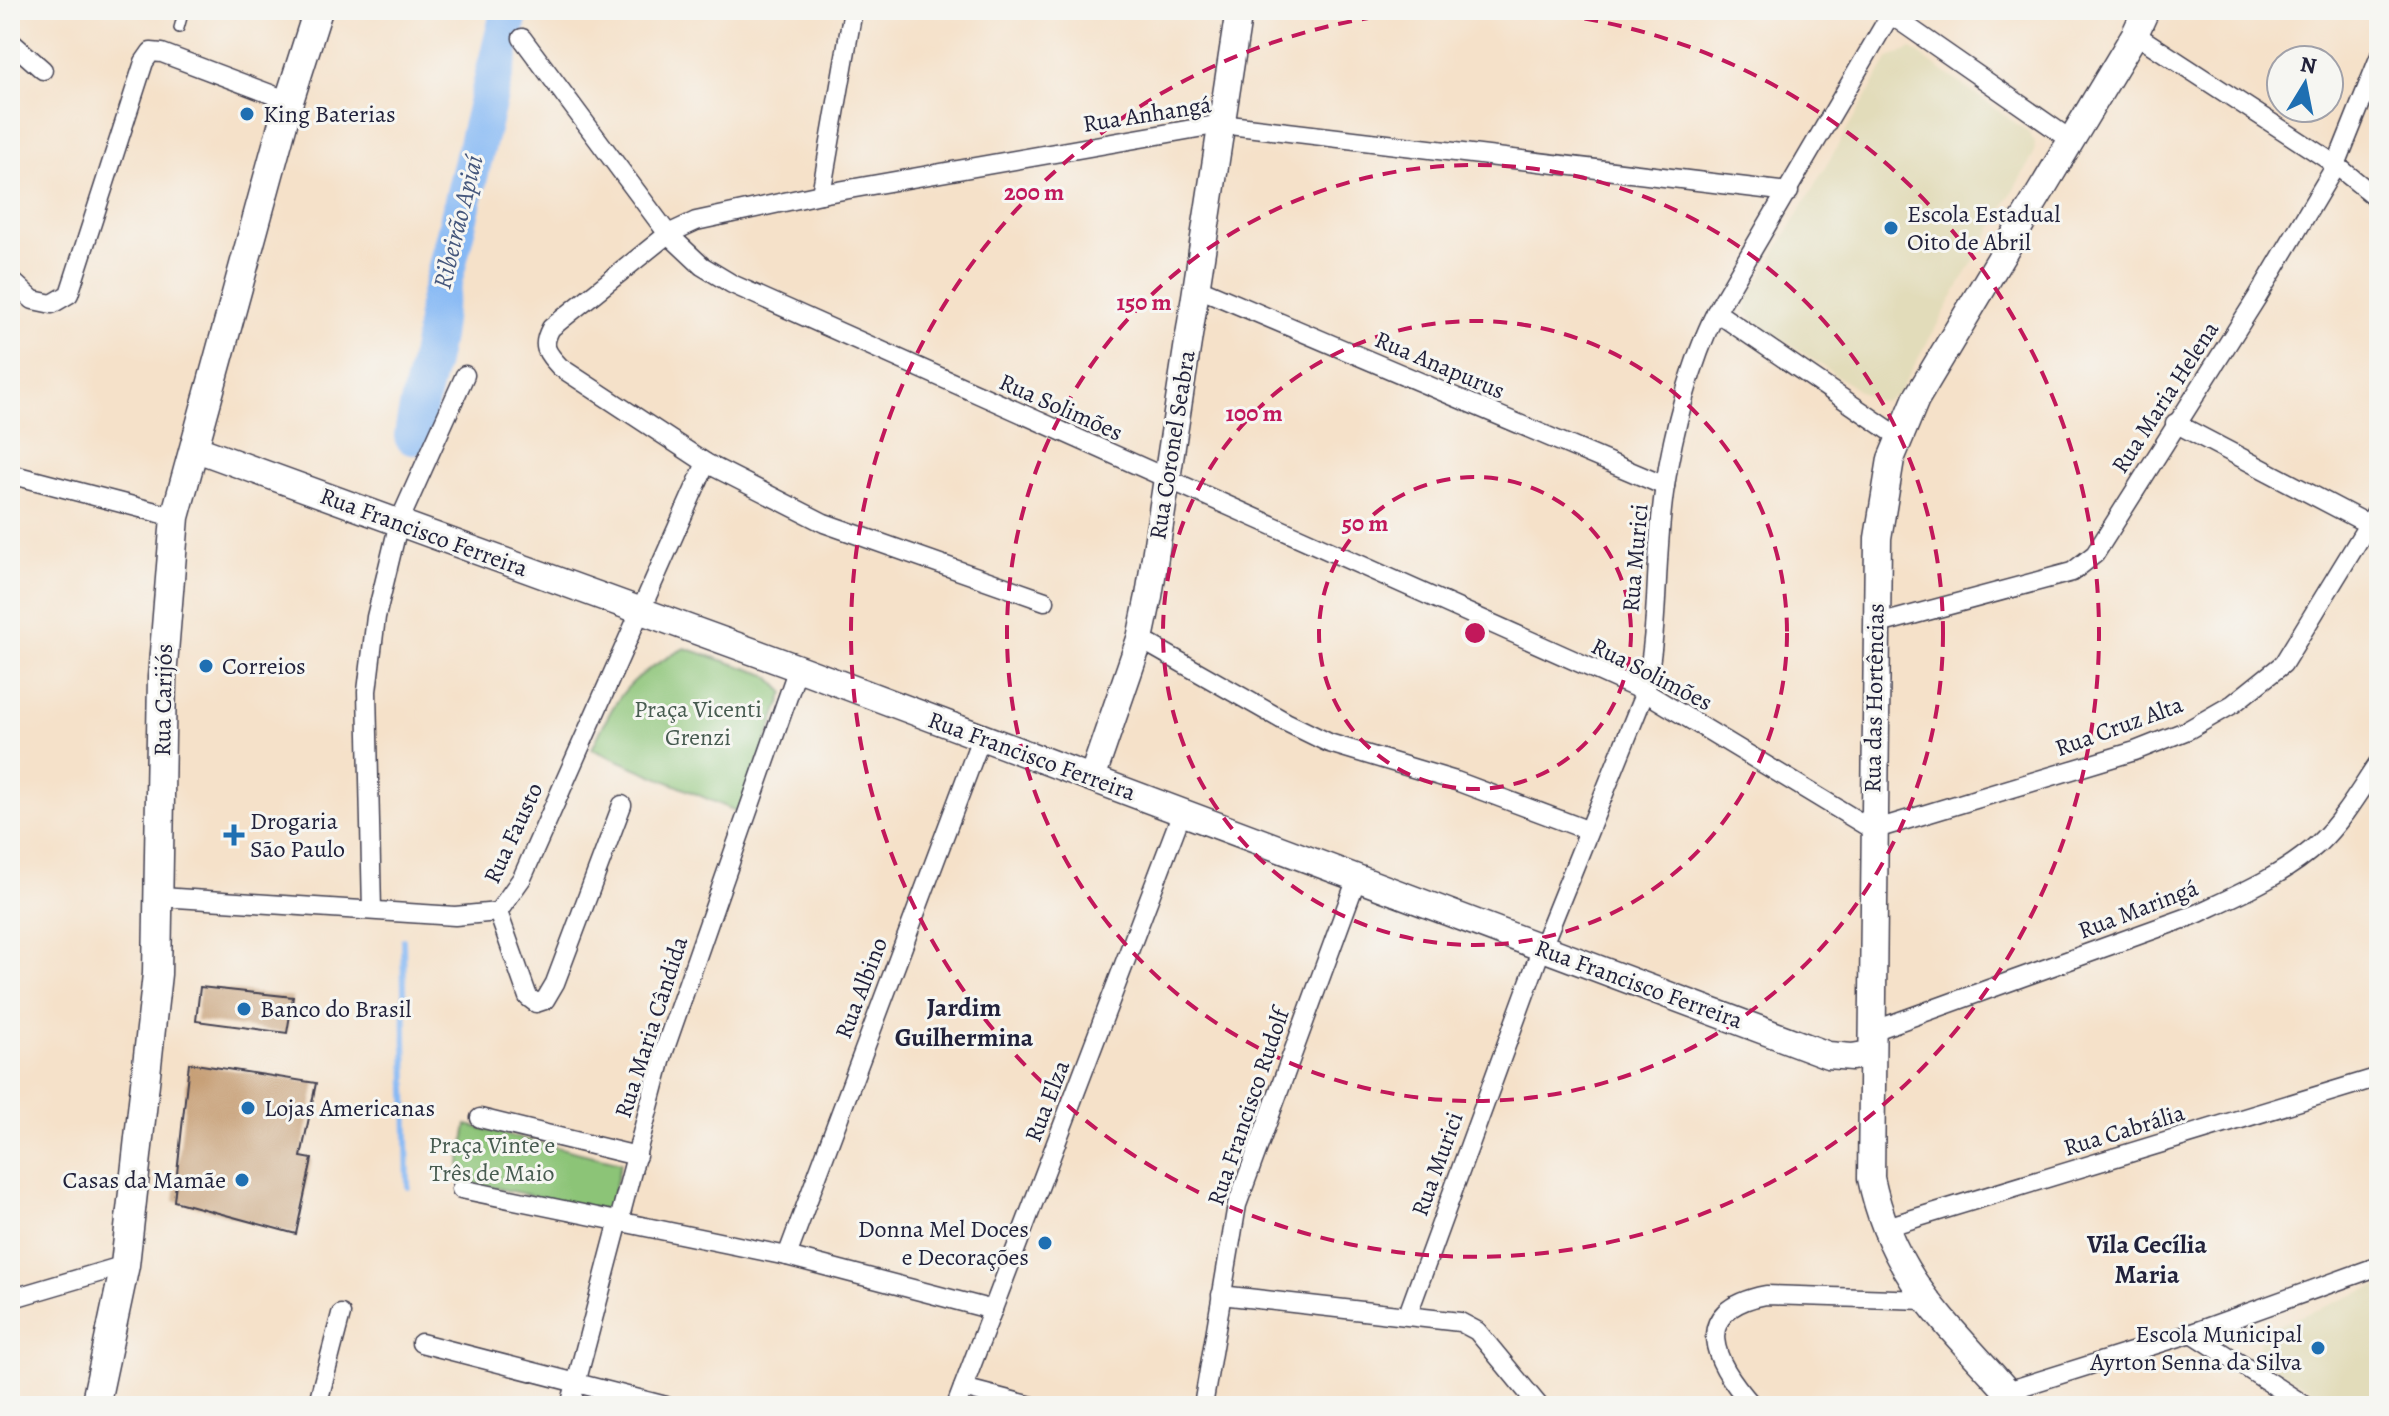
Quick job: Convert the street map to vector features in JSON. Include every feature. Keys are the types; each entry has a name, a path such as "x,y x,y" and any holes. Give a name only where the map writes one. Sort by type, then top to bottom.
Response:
{"main road":[{"name":"Rua Carijós","path":"95,1406 125,1265 157,974 161,897 162,677 175,517 289,101 318,10"}],"street":[{"path":"821,194 853,10"},
{"name":"Rua Coronel Seabra","path":"1092,778 1140,639 1239,10"},
{"name":"Rua das Hortências","path":"2014,1399 1925,1300 1898,1261 1883,1228 1868,1153 1878,538 1891,459 1916,399 2135,34 2146,10"},
{"path":"1890,11 2071,140"},
{"name":"Rua Murici","path":"1408,1314 1542,947 1645,692 1651,663 1665,486 1697,354 1716,312 1789,192 1890,11"},
{"path":"2135,34 2336,165 2379,200"},
{"name":"Rua Solimões","path":"522,38 668,234 702,266 732,284 1645,692 1873,830"},
{"path":"10,41 43,70"},
{"path":"10,279 33,300 52,304 69,294 144,62 151,52 162,53 289,101"},
{"name":"Rua Maria Helena","path":"1875,625 2072,572 2084,566 2258,296 2336,165 2379,58"},
{"name":"Rua Anhangá","path":"706,463 560,367 546,352 544,340 551,328 668,234 696,221 821,194 1221,124 1789,192"},
{"name":"Rua Anapurus","path":"1196,287 1665,486"},
{"path":"1716,312 1899,437"},
{"path":"372,910 367,691 376,617 399,522 465,375"},
{"path":"2175,423 2368,524"},
{"name":"Rua Francisco Ferreira","path":"194,448 798,668 1828,1055 1852,1057 1870,1043"},
{"path":"706,463 824,523 1045,601"},
{"name":"Rua Fausto","path":"161,897 455,916 498,912 522,878 706,463"},
{"path":"10,474 175,517"},
{"name":"Rua Cruz Alta","path":"1873,830 2135,751 2188,730 2233,704 2283,664 2379,507"},
{"path":"1140,639 1329,743 1456,781 1587,830"},
{"name":"Rua Maria Cândida","path":"570,1406 663,1054 798,668"},
{"name":"Rua Albino","path":"787,1256 981,738"},
{"name":"Rua Maringá","path":"1870,1043 2240,894 2318,844 2341,818 2379,762"},
{"path":"498,912 528,997 536,1003 545,1000 555,983 622,805"},
{"name":"Rua Elza","path":"960,1397 1182,812"},
{"name":"Rua Francisco Rudolf","path":"1203,1406 1237,1205 1357,878"},
{"name":"Rua Cabrália","path":"1883,1228 2379,1077"},
{"path":"480,1118 637,1156"},
{"path":"461,1189 619,1219 787,1256 993,1310"},
{"path":"10,1299 125,1265"},
{"path":"2014,1399 2379,1266"},
{"path":"1221,1295 1408,1314 1470,1326 1539,1406"},
{"path":"1753,1406 1718,1360 1715,1343 1724,1312 1741,1299 1766,1295 1925,1300"},
{"path":"317,1406 341,1314"},
{"path":"2192,1333 2306,1406"},
{"path":"421,1343 666,1406"},
{"path":"960,1397 1032,1406"}],"lane":[{"path":"179,28 184,10"}],"shaded area":[{"name":"Escola Estadual Oito de Abril","path":"1912,49 2028,132 2035,143 2034,154 1898,394 1885,401 1873,400 1755,321 1747,312 1746,303 1889,58"},
{"name":"Escola Municipal Ayrton Senna da Silva","path":"2379,1285 2379,1406 2337,1406 2266,1362 2258,1352 2260,1335 2268,1329"}],"green space":[{"name":"Praça Vicenti Grenzi","path":"685,648 767,675 784,692 740,813 592,749 609,713 627,688 650,668"},
{"name":"Praça Vinte e Três de Maio","path":"467,1125 621,1163 609,1211 457,1180"}],"building":[{"name":"Banco do Brasil","path":"200,987 293,997 287,1033 196,1021"},
{"path":"189,1063 316,1083 301,1157 312,1159 296,1234 174,1201"}],"waterway":[{"name":"Ribeirão Apiaí","path":"413,436 437,307 510,10"},
{"path":"403,940 408,1187"}],"place":[{"name":"King Baterias","path":"247,114"},
{"name":"Escola Estadual Oito de Abril","path":"1891,228"},
{"name":"Correios","path":"206,666"},
{"name":"Drogaria São Paulo","path":"234,835"},
{"name":"Banco do Brasil","path":"244,1009"},
{"name":"Lojas Americanas","path":"248,1108"},
{"name":"Casas da Mamãe","path":"242,1180"},
{"name":"Donna Mel Doces e Decorações","path":"1045,1243"},
{"name":"Escola Municipal Ayrton Senna da Silva","path":"2318,1348"}],"district":[{"name":"Jardim Guilhermina","path":"964,1022"},
{"name":"Vila Cecília Maria","path":"2147,1259"}]}
